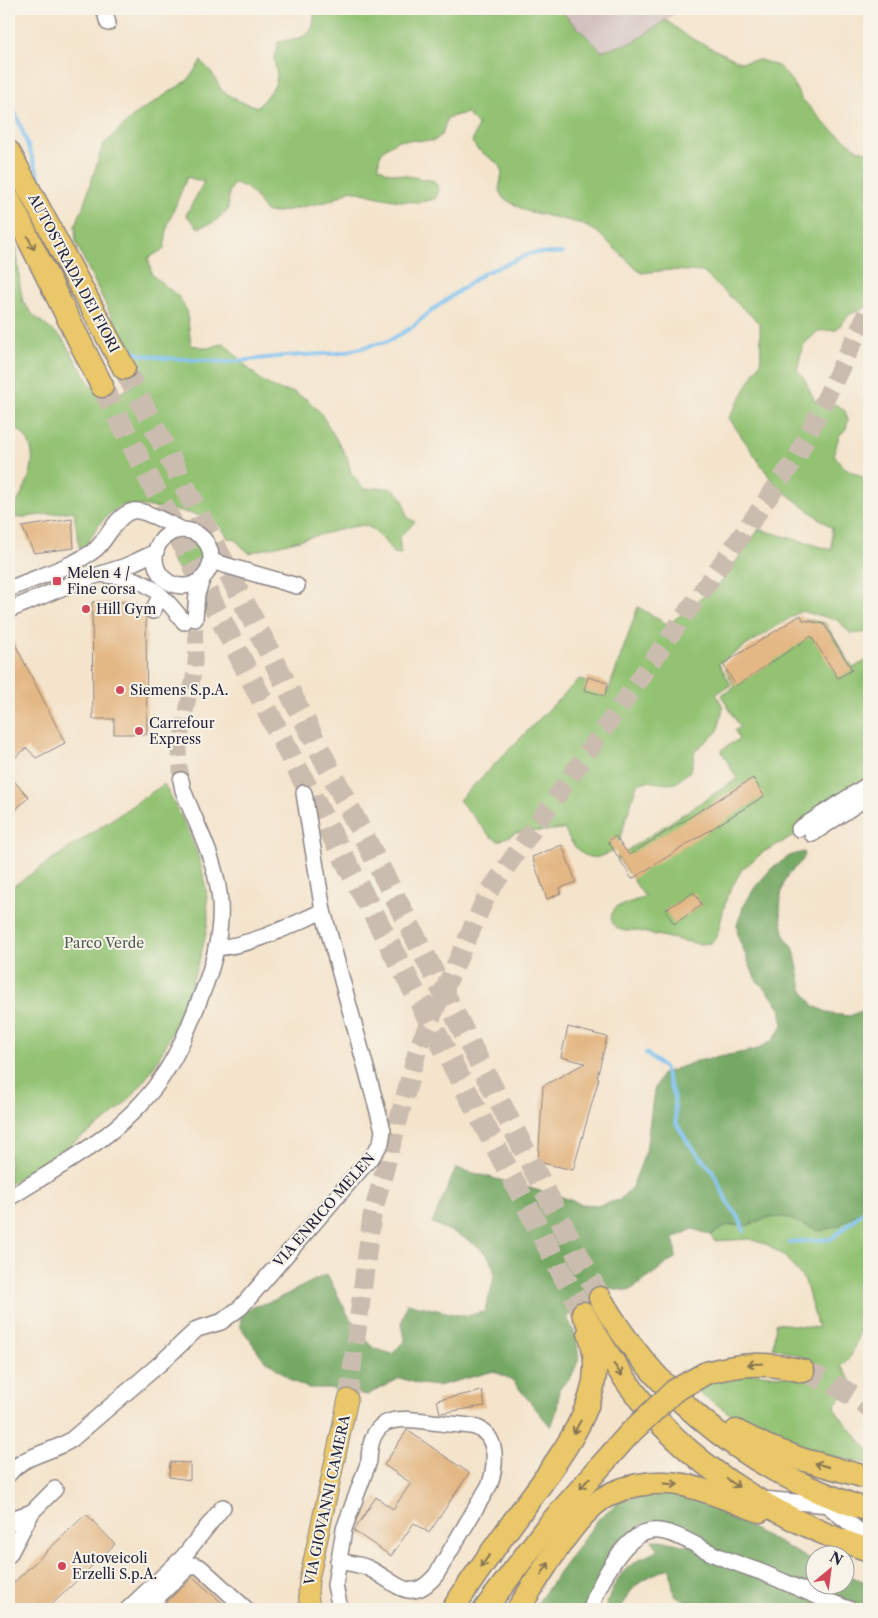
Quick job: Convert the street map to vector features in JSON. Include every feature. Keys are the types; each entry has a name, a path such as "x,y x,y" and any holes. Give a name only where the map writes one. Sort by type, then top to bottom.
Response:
{"highway":[{"name":"AUTOSTRADA DEI FIORI","path":"9,152 124,368"},
{"name":"AUTOSTRADA DEI FIORI","path":"9,200 102,386"},
{"path":"600,1298 636,1354 661,1382 685,1405 730,1441 758,1461 786,1477 811,1489 866,1509"},
{"path":"453,1609 554,1464 582,1418 591,1394 595,1372 594,1346 583,1313 609,1357 643,1403 665,1428 693,1453 756,1498 828,1536"},
{"path":"485,1609 546,1528 629,1434 674,1391 706,1373 737,1365 763,1364 782,1366 803,1372"},
{"path":"685,1405 766,1446 801,1459 869,1478"},
{"path":"518,1609 563,1542 594,1504 624,1488 647,1483 682,1485 712,1493 869,1550"}],"main road":[{"name":"VIA GIOVANNI CAMERA","path":"311,1606 309,1580 348,1399"}],"street":[{"path":"9,589 89,554 107,537 119,519 135,511 182,530 194,532 204,539 210,550 211,561 197,594 195,619 186,598 178,586 166,580 156,559"},
{"path":"146,514 165,536"},
{"path":"9,610 98,574 126,566 143,565 156,559 165,536 182,530"},
{"path":"211,561 297,586"},
{"path":"98,574 139,581 160,596 184,622"},
{"path":"178,586 191,585 202,580"},
{"path":"153,611 160,596"},
{"path":"9,1198 114,1130 146,1099 166,1071 184,1037 204,989 216,948 220,925 219,892 214,864 183,790 181,780"},
{"path":"869,784 806,831 869,796"},
{"name":"VIA ENRICO MELEN","path":"9,1474 22,1462 60,1447 71,1440 163,1362 197,1328 221,1322 241,1307 381,1143 383,1130 323,911 304,793"},
{"path":"216,948 239,946 323,911"},
{"path":"338,1561 367,1567 402,1589 417,1590 427,1585 436,1575 490,1484 495,1456 486,1434 477,1428 414,1419 400,1419 388,1422 373,1435 370,1461 344,1529 338,1561 335,1588 340,1609"},
{"path":"786,1477 826,1505 869,1539"},
{"path":"9,1555 32,1512 55,1489"},
{"path":"756,1498 866,1509"},
{"path":"145,1609 154,1592 223,1507"},
{"path":"9,1524 17,1517 32,1512"},
{"path":"591,1609 604,1579 631,1540 650,1531 660,1530 849,1609"},
{"path":"128,1609 188,1568 194,1566 200,1567 246,1609"}],"shaded area":[{"path":"559,9 680,9 634,42 601,51"}],"green space":[{"path":"313,9 559,9 601,51 634,42 666,20 687,36 740,62 760,60 778,66 792,81 801,98 828,127 859,150 869,153 869,308 866,307 849,315 836,330 818,331 803,345 797,370 804,377 817,403 837,405 845,411 848,420 846,429 839,436 834,454 842,466 869,481 869,632 851,634 838,620 801,611 719,663 731,685 716,694 723,707 718,731 695,751 691,770 676,783 666,784 647,781 637,784 617,848 599,857 587,856 577,849 564,829 516,833 499,841 490,836 459,800 579,679 608,692 638,607 668,625 722,581 759,529 832,550 832,528 775,485 729,418 761,361 760,324 703,272 670,270 641,273 596,231 579,223 526,211 503,198 499,190 502,173 500,165 477,149 472,142 478,125 466,113 447,118 442,135 434,141 398,140 383,150 379,158 379,167 387,172 434,181 439,189 436,198 417,202 406,201 382,198 351,190 330,201 274,213 265,211 248,189 233,184 229,192 228,210 214,222 198,228 186,215 204,182 187,177 168,224 164,249 148,258 152,275 178,296 187,311 191,345 208,348 224,343 261,380 276,389 293,392 308,400 320,412 347,457 351,473 364,489 389,488 398,493 404,504 406,516 415,522 399,538 401,554 393,553 383,539 371,528 363,525 249,553 234,539 228,538 209,519 165,509 127,505 121,506 109,514 96,529 86,547 79,547 74,511 16,518 12,514 29,476 32,467 32,457 31,447 24,436 9,422 9,216 17,251 23,302 34,316 62,338 90,384 106,396 130,388 140,376 76,243 75,226 103,145 136,114 188,80 201,61 212,73 222,91 239,101 258,107 275,85 277,76 274,59 278,42 299,38 308,34 313,25"},
{"path":"186,541 197,545 201,556 197,567 186,571 175,567 171,556 175,545"},
{"path":"805,619 825,623 853,668 869,659 869,779 800,833 765,851 742,869 727,896 718,932 711,943 698,944 617,928 611,916 616,907 645,897 617,857 737,779 721,750 739,739 735,730 740,727 721,695 735,687 725,668"},
{"name":"Parco Verde","path":"164,784 184,822 195,849 200,862 206,893 208,920 206,935 187,997 163,1050 130,1098 103,1123 9,1184 9,889"},
{"path":"804,852 802,861 788,875 784,882 780,913 785,937 794,949 802,989 814,1006 831,1014 850,1016 869,1007 869,1213 856,1214 840,1225 820,1231 785,1217 766,1218 748,1225 728,1225 711,1235 693,1229 674,1238 676,1257 629,1291 609,1288 567,1317 576,1336 579,1358 572,1376 559,1389 557,1410 551,1427 512,1380 494,1371 438,1386 419,1384 400,1378 367,1395 328,1388 308,1388 292,1381 262,1357 240,1326 242,1311 277,1299 327,1274 349,1317 373,1348 392,1354 405,1340 402,1322 407,1303 463,1316 484,1312 494,1278 492,1264 488,1256 480,1248 461,1236 432,1223 456,1168 581,1204 600,1205 619,1200 632,1187 646,1151 654,1090 662,1074 697,1061 755,1050 772,1041 783,1025 780,1008 756,980 738,937 737,925 743,907 755,887 772,868 791,855"},
{"path":"869,1213 869,1306 851,1356 841,1366 851,1380 835,1406 837,1413 869,1451 869,1464 813,1452 768,1436 745,1423 692,1387 739,1372 805,1378 803,1357 773,1347 776,1323 818,1328 805,1281 785,1257 768,1245 749,1239 714,1241 711,1235 728,1225 748,1225 766,1218 785,1217 820,1231 840,1225 856,1214"},
{"path":"646,1493 680,1493 706,1504 806,1557 806,1596 856,1596 856,1578 869,1583 869,1609 711,1609 706,1602 690,1603 674,1595 670,1568 640,1582 624,1601 621,1609 605,1609 614,1587 623,1572 637,1561 659,1550 652,1540 712,1548 685,1530 667,1523 658,1522 637,1528 586,1609 533,1609 599,1518 619,1502"}],"building":[{"path":"72,519 74,548 34,553 22,527"},
{"name":"Siemens S.p.A.","path":"92,602 126,602 126,614 144,614 146,617 147,734 114,734 114,719 93,719"},
{"path":"801,615 803,620 824,624 852,670 838,678 811,636 736,686 723,664"},
{"path":"9,632 65,743 36,758 27,748 9,762"},
{"path":"588,677 608,683 605,696 584,690"},
{"path":"9,776 29,797 9,816"},
{"path":"753,778 764,796 632,879 608,841 615,836 629,855"},
{"path":"562,845 576,882 560,888 561,893 547,899 532,857"},
{"path":"694,892 702,905 674,924 665,910"},
{"path":"568,1027 607,1037 597,1078 599,1078 573,1170 538,1162 543,1086 585,1063 561,1057"},
{"path":"482,1391 485,1406 440,1413 437,1400"},
{"path":"407,1430 469,1473 429,1533 414,1523 391,1556 354,1531 376,1497 393,1509 411,1483 384,1465"},
{"path":"170,1462 190,1463 190,1480 169,1477"},
{"name":"Autoveicoli Erzelli S.p.A.","path":"86,1514 115,1544 47,1609 9,1609 9,1587"},
{"path":"193,1577 229,1609 159,1609"}],"waterway":[{"path":"9,100 18,119 50,206"},
{"path":"121,343 139,354 164,358 228,362 341,353 389,341 411,328 431,311 484,273 532,253 562,253"},
{"path":"646,1053 664,1068 674,1097 676,1123 689,1144 712,1170 729,1205 739,1218 744,1231"},
{"path":"789,1242 831,1239 869,1207"}],"tunnel":[{"path":"348,1399 372,1216 419,1045 488,893 797,457 864,320 869,305"},
{"path":"124,368 600,1298"},
{"path":"102,386 289,753 583,1313"},
{"path":"181,780 179,755 194,673 196,652 195,619"},
{"path":"803,1371 833,1384 869,1406"}],"place":[{"name":"Melen 4 / Fine corsa","path":"57,581"},
{"name":"Hill Gym","path":"86,609"},
{"name":"Siemens S.p.A.","path":"120,690"},
{"name":"Carrefour Express","path":"139,731"},
{"name":"Autoveicoli Erzelli S.p.A.","path":"62,1566"}]}
